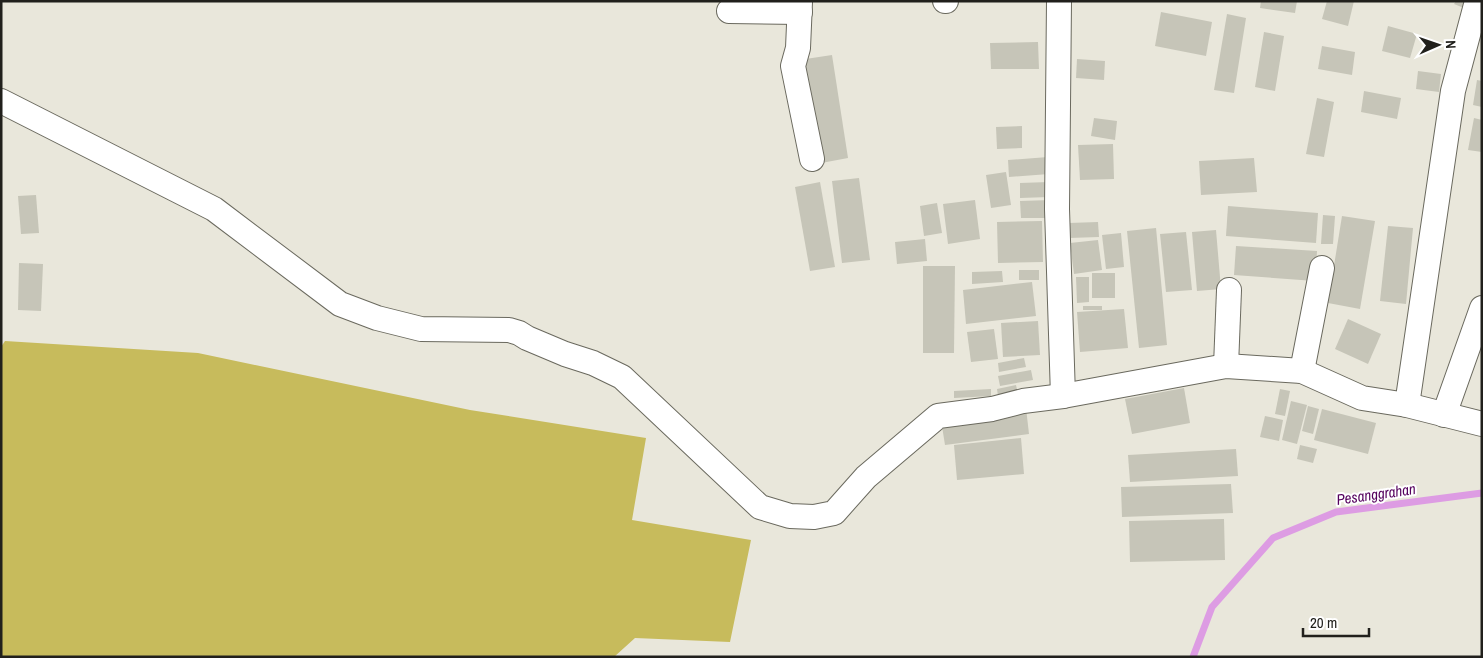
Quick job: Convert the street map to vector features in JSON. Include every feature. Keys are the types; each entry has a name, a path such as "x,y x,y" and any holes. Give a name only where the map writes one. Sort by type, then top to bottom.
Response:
{"street":[{"path":"1059,1 1058,209 1062,396"},
{"path":"1407,405 1453,91 1478,1"},
{"path":"729,11 802,4 798,48 793,66 812,159"},
{"path":"1,101 214,208 340,304 377,318 420,329 514,331 565,354 593,363 622,377 760,507 790,516 814,516 834,513 866,477 938,416 1062,396 1226,366 1302,371 1362,398 1407,405 1482,424"},
{"path":"1302,371 1322,268"},
{"path":"1226,366 1229,290"},
{"path":"1444,414 1482,308"}],"shaded area":[{"path":"5,341 198,353 470,410 646,438 632,520 751,540 730,642 635,638 614,657 1,657 1,347"}],"building":[{"path":"1261,1 1297,1 1295,13 1260,8"},
{"path":"1327,1 1354,1 1348,26 1322,19"},
{"path":"1456,1 1467,1 1464,8 1454,4"},
{"path":"1161,12 1212,22 1206,56 1155,46"},
{"path":"1227,14 1246,18 1234,93 1214,90"},
{"path":"1388,26 1417,34 1410,58 1382,51"},
{"path":"1264,32 1284,36 1275,91 1255,87"},
{"path":"1038,42 1039,69 991,69 990,43"},
{"path":"1322,46 1355,52 1352,75 1318,69"},
{"path":"832,55 848,158 816,164 799,60"},
{"path":"1077,59 1105,61 1104,80 1076,78"},
{"path":"1418,71 1441,74 1439,92 1416,89"},
{"path":"1477,80 1482,81 1482,107 1473,105"},
{"path":"1364,91 1401,98 1397,119 1361,112"},
{"path":"1317,98 1334,102 1324,157 1306,154"},
{"path":"1094,118 1117,121 1115,140 1091,136"},
{"path":"1474,118 1482,120 1482,152 1468,150"},
{"path":"1022,126 1022,148 997,149 996,127"},
{"path":"1113,144 1114,179 1080,180 1078,145"},
{"path":"1048,157 1049,174 1009,177 1008,160"},
{"path":"1254,158 1257,192 1201,195 1199,161"},
{"path":"1006,172 1011,205 991,208 986,175"},
{"path":"859,178 870,260 842,263 832,181"},
{"path":"820,182 835,267 810,271 795,187"},
{"path":"1049,182 1049,197 1020,198 1020,183"},
{"path":"36,195 39,233 21,234 18,196"},
{"path":"975,200 980,239 948,244 943,204"},
{"path":"1051,200 1051,218 1021,218 1020,201"},
{"path":"937,203 942,233 924,236 920,206"},
{"path":"1228,206 1318,213 1316,243 1226,236"},
{"path":"1323,215 1335,216 1333,244 1321,244"},
{"path":"1342,216 1375,221 1360,309 1328,303"},
{"path":"1042,221 1043,262 998,263 997,222"},
{"path":"1098,222 1099,237 1069,238 1069,223"},
{"path":"1388,226 1413,228 1406,304 1380,301"},
{"path":"1156,228 1167,345 1139,348 1127,231"},
{"path":"1216,230 1221,289 1197,291 1192,232"},
{"path":"1186,232 1192,290 1166,292 1160,234"},
{"path":"1121,233 1124,267 1106,269 1102,235"},
{"path":"925,239 927,261 897,264 895,242"},
{"path":"1098,240 1102,270 1074,274 1070,243"},
{"path":"1236,246 1317,251 1315,281 1234,275"},
{"path":"19,263 43,264 41,311 18,310"},
{"path":"923,266 955,266 954,353 923,353"},
{"path":"1019,270 1039,270 1039,280 1019,280"},
{"path":"1002,271 1003,282 972,284 972,272"},
{"path":"1092,273 1115,273 1115,298 1092,298"},
{"path":"1076,277 1089,277 1089,302 1077,303"},
{"path":"1032,282 1036,316 966,324 963,290"},
{"path":"1083,306 1102,306 1102,310 1083,310"},
{"path":"1124,309 1128,348 1080,352 1077,312"},
{"path":"1348,319 1381,334 1368,364 1335,349"},
{"path":"1038,321 1040,355 1003,357 1001,323"},
{"path":"994,329 998,359 971,362 967,332"},
{"path":"1024,358 1026,367 999,372 998,363"},
{"path":"1031,370 1033,380 1000,386 998,376"},
{"path":"1016,385 1019,399 999,403 997,389"},
{"path":"1184,388 1190,423 1132,434 1125,399"},
{"path":"991,389 991,396 954,398 954,391"},
{"path":"1280,389 1290,391 1285,416 1275,414"},
{"path":"1291,401 1307,405 1297,444 1282,440"},
{"path":"1308,406 1319,409 1313,434 1302,431"},
{"path":"1026,408 1029,434 945,445 941,420"},
{"path":"1322,409 1376,423 1368,454 1314,440"},
{"path":"1265,416 1283,420 1279,441 1260,437"},
{"path":"1021,438 1024,474 957,480 954,445"},
{"path":"1300,445 1317,449 1313,463 1297,459"},
{"path":"1236,449 1238,476 1130,482 1128,455"},
{"path":"1231,484 1233,513 1122,517 1121,487"},
{"path":"1224,519 1225,560 1130,562 1129,521"}],"waterway":[{"name":"Pesanggrahan","path":"1193,657 1212,607 1273,538 1336,512 1482,493"}]}
